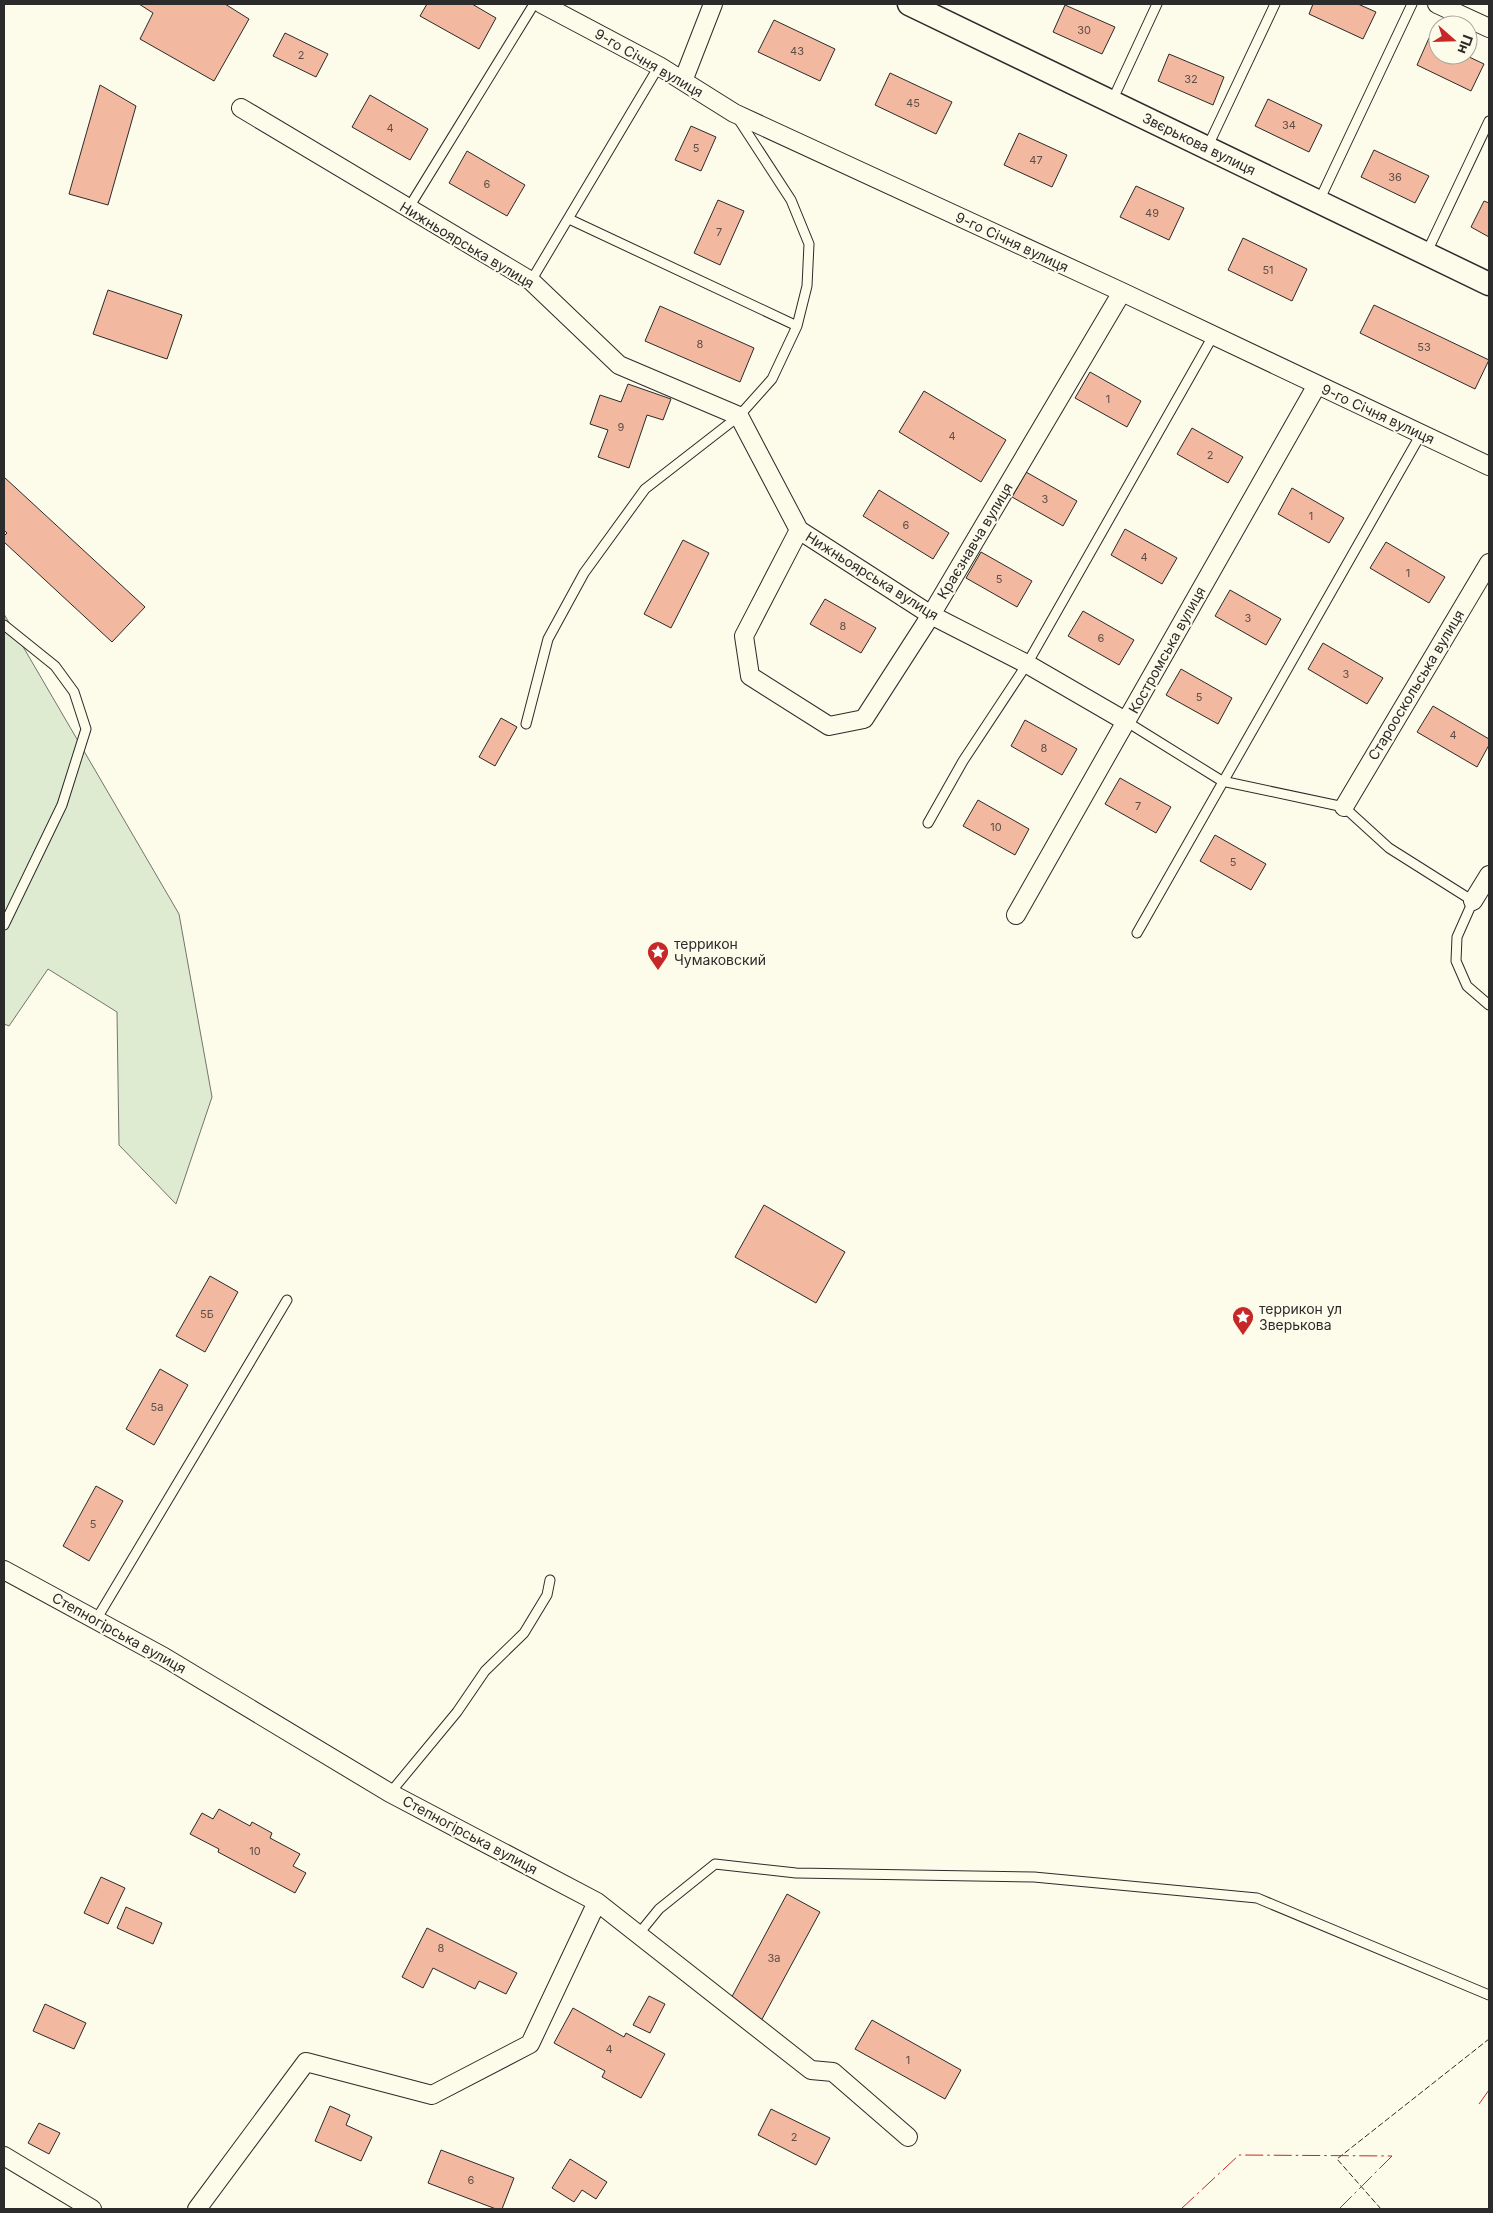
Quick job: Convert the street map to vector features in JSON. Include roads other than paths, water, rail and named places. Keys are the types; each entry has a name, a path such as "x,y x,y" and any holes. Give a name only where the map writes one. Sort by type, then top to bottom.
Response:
{"street":[{"name":"9-го Січня вулиця","path":"542,4 659,66 734,113 1122,292 1489,466"},
{"path":"683,81 713,4"},
{"name":"Звєрькова вулиця","path":"910,4 1489,284"},
{"path":"1437,4 1489,28"},
{"name":"Нижньоярська вулиця","path":"241,108 531,281 620,365 739,416 799,530 931,615 1027,664 1127,722"},
{"name":"Краєзнавча вулиця","path":"799,530 744,636 750,676 830,726 864,719 931,615 1122,292"},
{"name":"Костромська вулиця","path":"1016,915 1127,722 1316,385"},
{"name":"Старооскольська вулиця","path":"1344,807 1489,563"},
{"path":"1474,901 1489,875"},
{"name":"Степногірська вулиця","path":"4,1570 164,1657 390,1793 597,1902 637,1936 810,2070 833,2072 908,2137"},
{"path":"197,2209 306,2062 432,2095 530,2044 597,1902"},
{"path":"4,2156 92,2209"}],"lane":[{"path":"408,209 534,4"},
{"path":"1112,102 1157,4"},
{"path":"1207,148 1275,4"},
{"path":"1318,202 1412,4"},
{"path":"531,281 659,66"},
{"path":"526,724 548,639 584,573 645,489 739,416 772,378 797,326 807,286 809,244 791,200 734,113"},
{"path":"1426,254 1489,121"},
{"path":"569,219 797,326"},
{"path":"928,822 1027,664 1213,336"},
{"path":"1138,933 1222,781 1421,434"},
{"path":"4,625 54,666 74,692 86,729 62,805 4,925"},
{"path":"1127,722 1222,781 1344,807 1389,848 1474,901 1457,937 1456,961 1467,986 1489,1005"},
{"path":"96,1620 287,1300"},
{"path":"390,1793 457,1712 485,1671 524,1632 547,1595 550,1580"},
{"path":"637,1936 659,1909 715,1864 796,1873 1034,1876 1257,1898 1489,1995"}],"place":[{"name":"террикон Чумаковский","path":"658,971"},
{"name":"террикон ул Зверькова","path":"1243,1336"}]}
